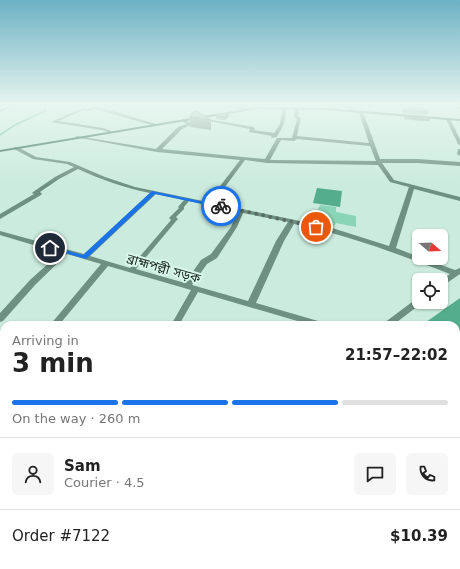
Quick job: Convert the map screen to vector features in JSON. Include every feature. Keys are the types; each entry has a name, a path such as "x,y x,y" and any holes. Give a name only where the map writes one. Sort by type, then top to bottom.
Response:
{"main road":[{"path":"0,151 106,133"}],"street":[{"path":"157,151 175,133"},
{"path":"260,133 275,135"},
{"path":"275,135 273,137 279,139 294,140 296,133"},
{"path":"368,133 379,162 392,181 460,199"},
{"path":"455,133 460,144"},
{"path":"295,137 372,145"},
{"path":"77,138 110,142 126,147 157,151 267,161 417,161 460,164"},
{"path":"267,161 279,139"},
{"path":"16,148 35,158 68,163 103,178 134,188 328,229 458,272"},
{"path":"209,204 243,159"},
{"path":"0,217 39,194 35,193 57,178 79,167"},
{"path":"392,250 412,187"},
{"path":"84,258 154,192"},
{"path":"131,271 175,219 172,218 182,208 181,207 187,200"},
{"path":"176,321 204,262 214,256 234,227 241,210"},
{"path":"251,304 280,241 292,221"},
{"name":"ব্রাহ্মপল্লী সড়ক","path":"0,233 308,321"},
{"path":"0,319 33,282 65,252"},
{"path":"57,321 106,264"},
{"path":"448,279 458,272"},
{"path":"392,321 412,306"}],"shaded area":[{"path":"317,188 342,191 340,207 313,203"},
{"path":"320,205 336,207 336,212 356,216 356,227 336,223 333,227 310,223 311,216 315,216"},
{"path":"460,298 460,321 428,321 445,309 448,309 448,307"}],"waterway":[{"path":"0,135 4,133"}],"way so far":[{"path":"221,206 316,227"}],"route":[{"path":"50,248 84,258 154,192 221,206"}]}
